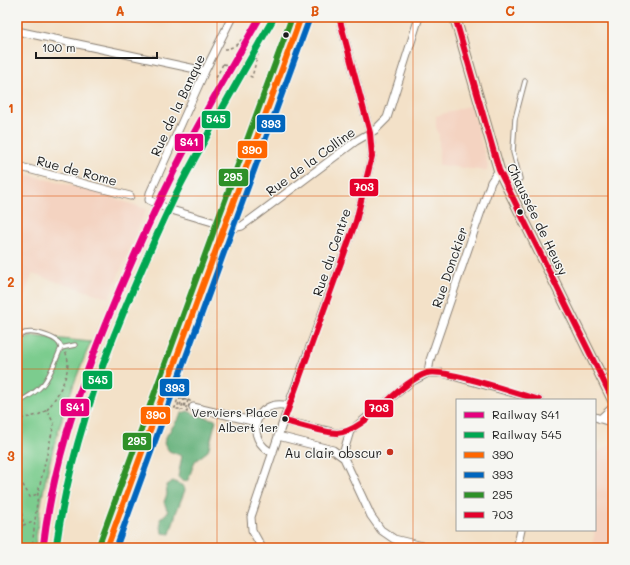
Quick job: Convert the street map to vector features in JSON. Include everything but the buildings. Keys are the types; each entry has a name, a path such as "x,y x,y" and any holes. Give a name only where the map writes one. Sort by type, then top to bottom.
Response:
{"main road":[{"path":"106,548 301,17"},
{"name":"Chaussée de Heusy","path":"455,17 499,170 613,400"}],"street":[{"name":"Rue de la Banque","path":"153,203 149,200 150,192 204,71 232,17"},
{"name":"Rue du Centre","path":"262,548 252,530 251,517 288,406 356,221 372,156 370,133 338,17"},
{"path":"370,133 381,125 387,118 420,17"},
{"path":"17,31 204,71"},
{"name":"Rue de la Colline","path":"153,203 168,210 224,226 233,228 242,226 356,141 370,133"},
{"name":"Rue de Rome","path":"17,166 130,196"},
{"name":"Rue Donckier","path":"428,373 430,360 491,182 499,170"},
{"path":"431,548 394,539 381,530 371,516 344,458 344,444 350,431 412,382 428,373 435,372 451,375 535,399"},
{"path":"273,452 261,446 256,429 256,422 261,413 271,405 279,404 288,406"},
{"path":"598,418 613,407"},
{"path":"190,409 256,422"},
{"path":"598,418 613,423"},
{"path":"284,421 336,433 350,431"},
{"path":"278,436 333,450 344,458"},
{"path":"517,548 521,531"}],"lane":[{"path":"506,185 520,179 513,152 515,119 525,81"},
{"path":"17,338 25,333 32,333 56,339 61,344 61,348 45,382 35,393 17,403"},
{"path":"61,348 75,345"}],"path":[{"path":"244,74 252,77 264,31"},
{"path":"216,49 228,49 239,43 243,37"},
{"path":"223,64 228,65 225,70 219,82 215,80 223,64"},
{"path":"21,419 38,415 47,410 60,391 69,360 66,353 61,348"},
{"path":"168,407 175,408 179,404 184,399 186,400 183,410 181,410 179,404 178,398 172,396"},
{"path":"17,403 21,419 17,451"},
{"path":"186,408 185,411 190,409"},
{"path":"32,548 37,494 54,424 47,410"},
{"path":"17,483 23,485 30,497 37,494"},
{"path":"17,502 21,510 23,525 18,534 19,548"},
{"path":"23,525 34,522"}],"shaded area":[{"path":"471,105 488,166 487,171 439,165 439,135 436,127 436,116"},
{"path":"17,172 93,191 146,209 109,298 32,274 17,320"},
{"path":"613,443 613,548 591,548 595,533 592,531 596,531 596,453"}],"green space":[{"path":"32,336 91,342 62,417 48,469 38,521 35,548 17,548 17,344"},
{"path":"188,411 196,415 216,420 208,451 195,461 188,480 183,482 178,477 182,456 169,451 164,443 167,435 182,413"},
{"path":"173,481 183,486 185,490 170,534 162,533 160,519 168,512 164,502 167,494 166,485"}],"rail line":[{"name":"S41","path":"43,548 52,490 66,434 84,379 105,325 139,245 176,167 260,17"},
{"name":"545","path":"56,548 67,487 82,427 112,340 151,247 181,184 214,122 272,21"}],"transit line":[{"name":"295","path":"99,545 292,17"},
{"name":"390","path":"107,548 301,17"},
{"name":"703","path":"339,17 370,133 372,156 356,221 284,421 332,433 348,431 359,425 404,386 427,373 436,372 464,378 536,399"},
{"name":"703","path":"455,17 499,170 613,400"},
{"name":"393","path":"116,548 309,20"}],"place":[{"name":"Verviers Place Albert 1er","path":"285,419"},
{"name":"Au clair obscur","path":"390,452"}]}
